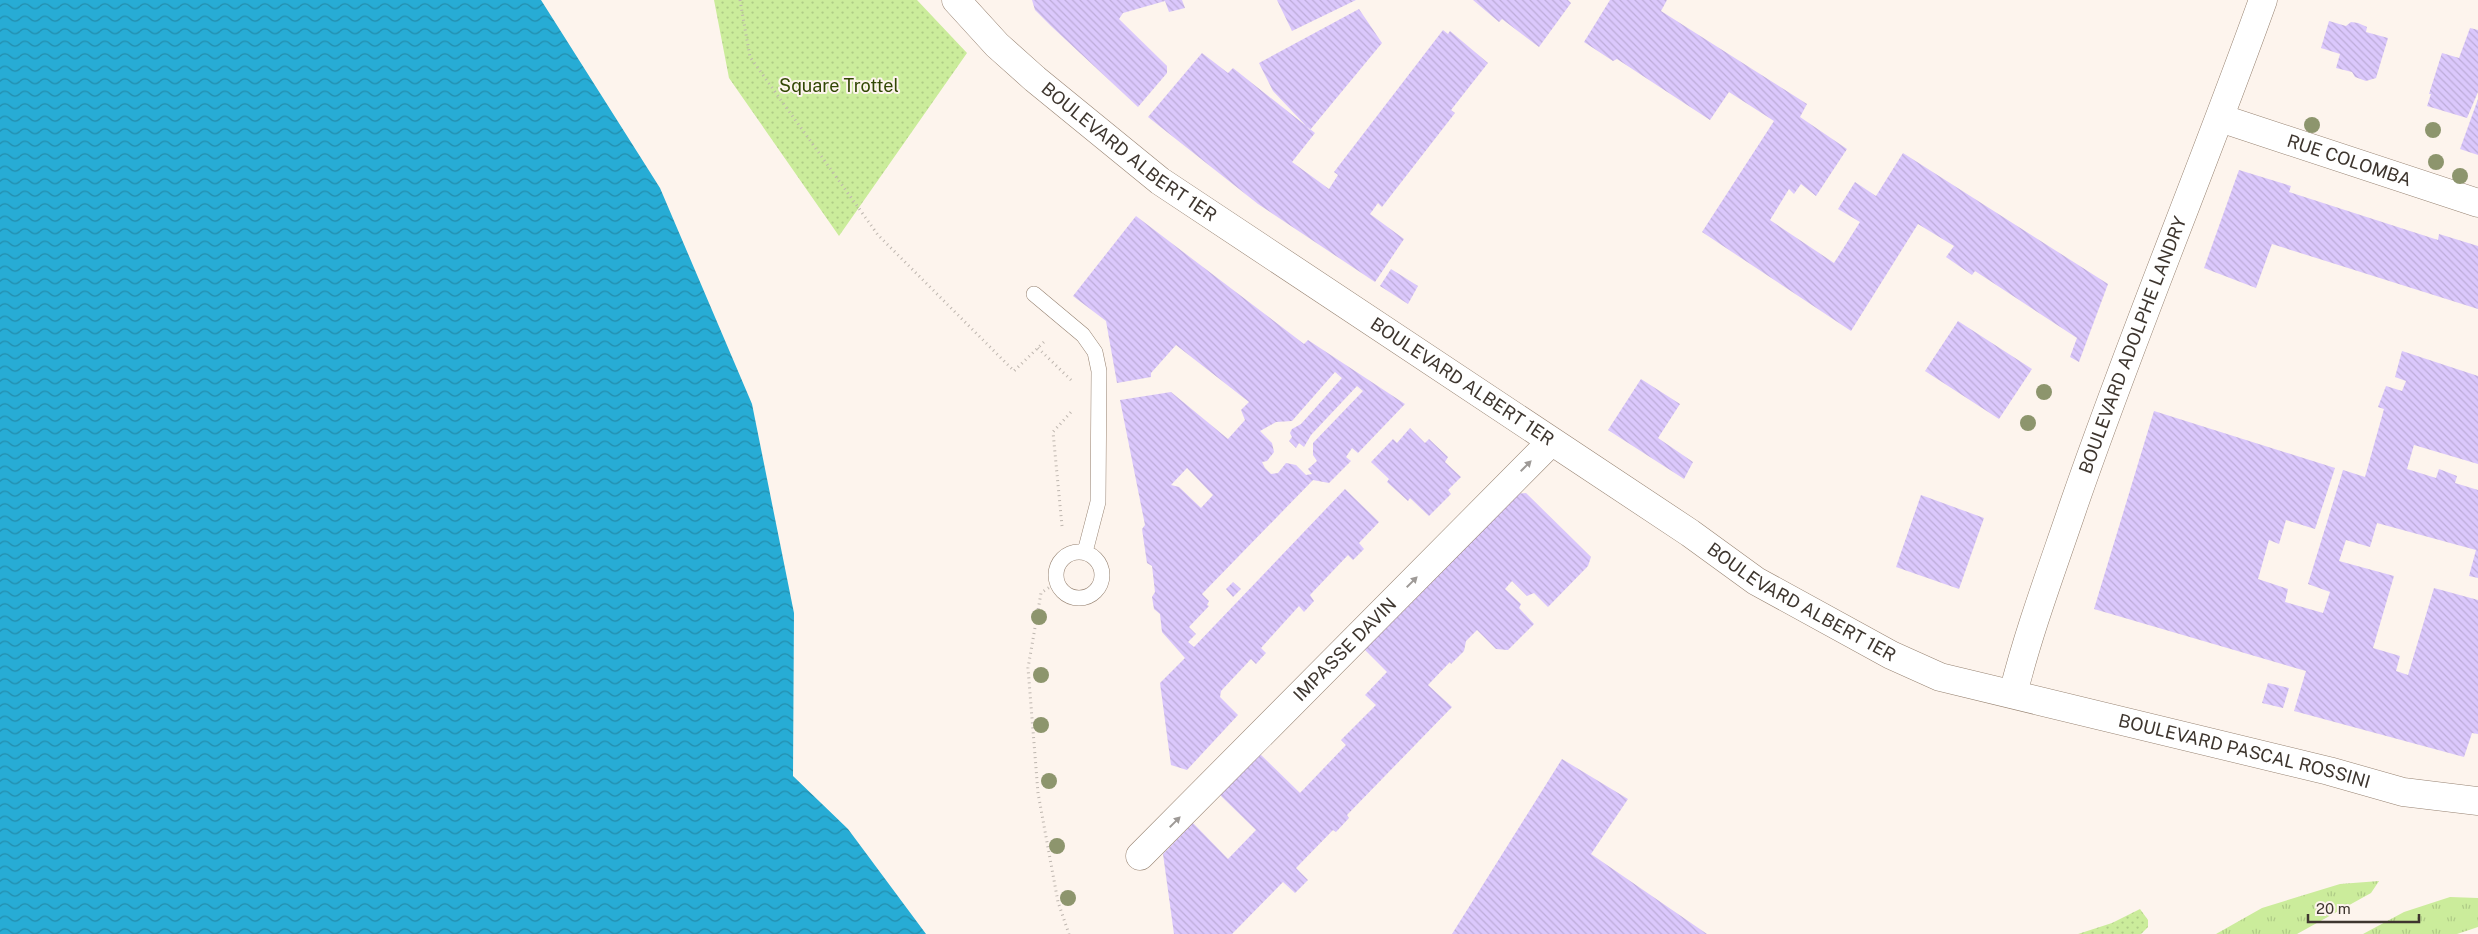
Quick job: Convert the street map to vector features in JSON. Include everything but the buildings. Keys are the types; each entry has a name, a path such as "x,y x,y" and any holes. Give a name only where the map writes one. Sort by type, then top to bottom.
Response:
{"main road":[{"name":"BOULEVARD ALBERT 1ER","path":"956,0 997,45 1035,79 1160,181 1690,533 1756,581 1891,655 1940,677 2013,694"},
{"name":"BOULEVARD ADOLPHE LANDRY","path":"2013,694 2026,644 2109,404 2220,118 2263,0"},
{"name":"RUE COLOMBA","path":"2220,118 2478,203"},
{"name":"IMPASSE DAVIN","path":"1140,856 1551,442"},
{"name":"BOULEVARD PASCAL ROSSINI","path":"2013,694 2329,771 2403,792 2478,801"}],"lane":[{"path":"1034,294 1087,341 1095,352 1099,371 1098,502 1085,552"},
{"path":"1085,552 1098,561 1102,568 1102,583 1092,595 1078,598 1065,594 1057,582 1056,575 1059,563 1069,554 1085,552"}],"path":[{"path":"740,0 750,57 878,236 1014,371 1064,319"},
{"path":"1038,348 1073,382"},
{"path":"1069,554 1063,539 1053,432 1074,410"},
{"path":"1057,582 1041,594 1028,668 1038,793 1058,902 1069,934"}],"green space":[{"name":"Square Trottel","path":"714,0 917,0 967,53 839,236 729,78"},
{"path":"2379,881 2371,893 2297,934 2216,934 2262,908 2340,884"},
{"path":"2450,897 2478,898 2478,927 2457,934 2363,934 2404,912"},
{"path":"2140,909 2148,920 2148,927 2141,934 2078,934 2112,923"}],"water":[{"path":"0,0 541,0 660,188 752,404 794,613 793,776 848,829 926,934 0,934"}]}
